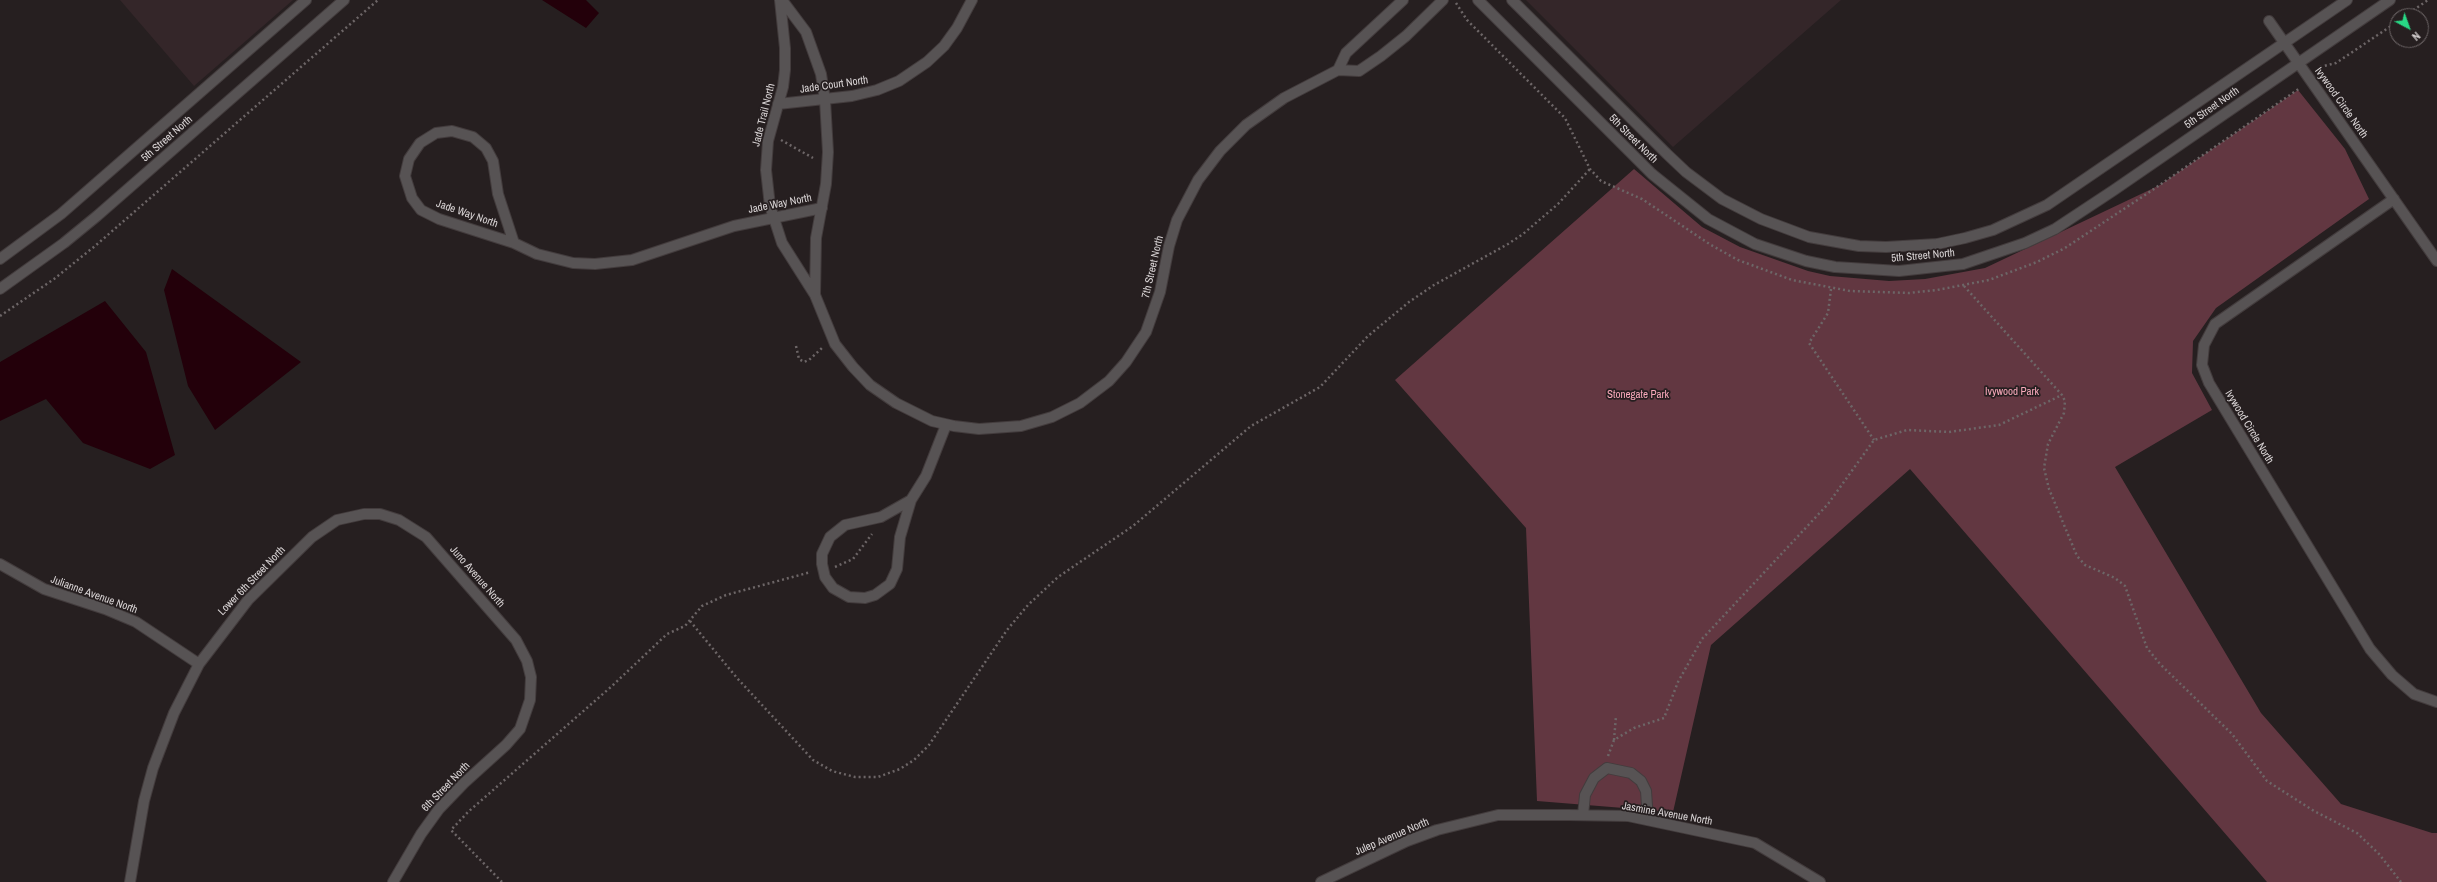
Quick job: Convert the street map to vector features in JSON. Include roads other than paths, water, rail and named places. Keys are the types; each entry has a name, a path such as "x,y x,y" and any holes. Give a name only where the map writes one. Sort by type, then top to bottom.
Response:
{"street":[{"name":"5th Street North","path":"0,259 61,214 306,0"},
{"name":"5th Street North","path":"0,289 58,247 96,216 344,0"},
{"name":"Jade Trail North","path":"781,0 800,22 812,45 821,74 825,100 828,152 822,208 816,245 815,296"},
{"name":"Jade Trail North","path":"781,0 786,58 784,79 770,130 766,159 766,183 773,218 786,252 815,296 835,344 859,374 896,403 924,417 946,425"},
{"name":"Jade Court North","path":"778,104 825,100 877,90 909,76 927,62 950,39 972,0"},
{"path":"1338,70 1346,53 1403,0"},
{"name":"7th Street North","path":"946,425 979,429 1011,428 1032,423 1071,408 1109,381 1126,362 1146,332 1160,292 1169,246 1177,220 1192,190 1212,160 1237,133 1265,110 1299,89 1338,70 1359,71 1406,36 1443,0"},
{"name":"5th Street North","path":"1478,0 1652,174 1697,211 1731,232 1778,253 1813,263 1868,271 1899,271 1963,264 2025,243 2054,229 2092,206 2390,0"},
{"name":"5th Street North","path":"1512,0 1667,154 1702,185 1735,206 1767,222 1809,236 1859,246 1892,247 1937,244 1993,230 2022,218 2073,188 2347,0"},
{"name":"Ivywood Circle North","path":"2269,20 2437,261"},
{"name":"Jade Way North","path":"514,243 498,194 493,161 486,148 473,137 452,131 436,133 420,142 409,159 406,176 409,193 417,206 439,219 514,243 553,260 573,264 608,264 643,257 700,236 773,218 822,208"},
{"name":"Ivywood Circle North","path":"2394,199 2215,324 2204,345 2202,364 2209,383 2370,649 2392,675 2414,694 2437,702"},
{"path":"911,500 887,515 846,525 834,532 823,548 821,559 825,577 834,588 849,597 864,598 875,595 890,584 897,569 900,537 911,500 926,476 946,425"},
{"name":"Juno Avenue North","path":"344,517 364,514 387,516 411,526 431,542 520,646 527,661 531,677 531,692 526,716"},
{"name":"Lower 6th Street North","path":"130,882 144,801 153,768 174,713 199,664 229,622 257,590 317,532 344,517"},
{"name":"Julianne Avenue North","path":"0,564 49,591 105,609 136,622 199,664"},
{"name":"6th Street North","path":"393,882 421,834 439,809 464,783 511,740 526,716"},
{"path":"1583,815 1585,795 1594,778 1607,768 1631,773 1641,781 1646,791 1648,820"},
{"name":"Jasmine Avenue North","path":"1498,815 1628,816 1648,820 1756,843 1820,882"},
{"name":"Julep Avenue North","path":"1321,882 1407,842 1437,830 1498,815"}],"park label":[{"name":"Ivywood Park","path":"2012,392"},
{"name":"Stonegate Park","path":"1638,395"}]}
